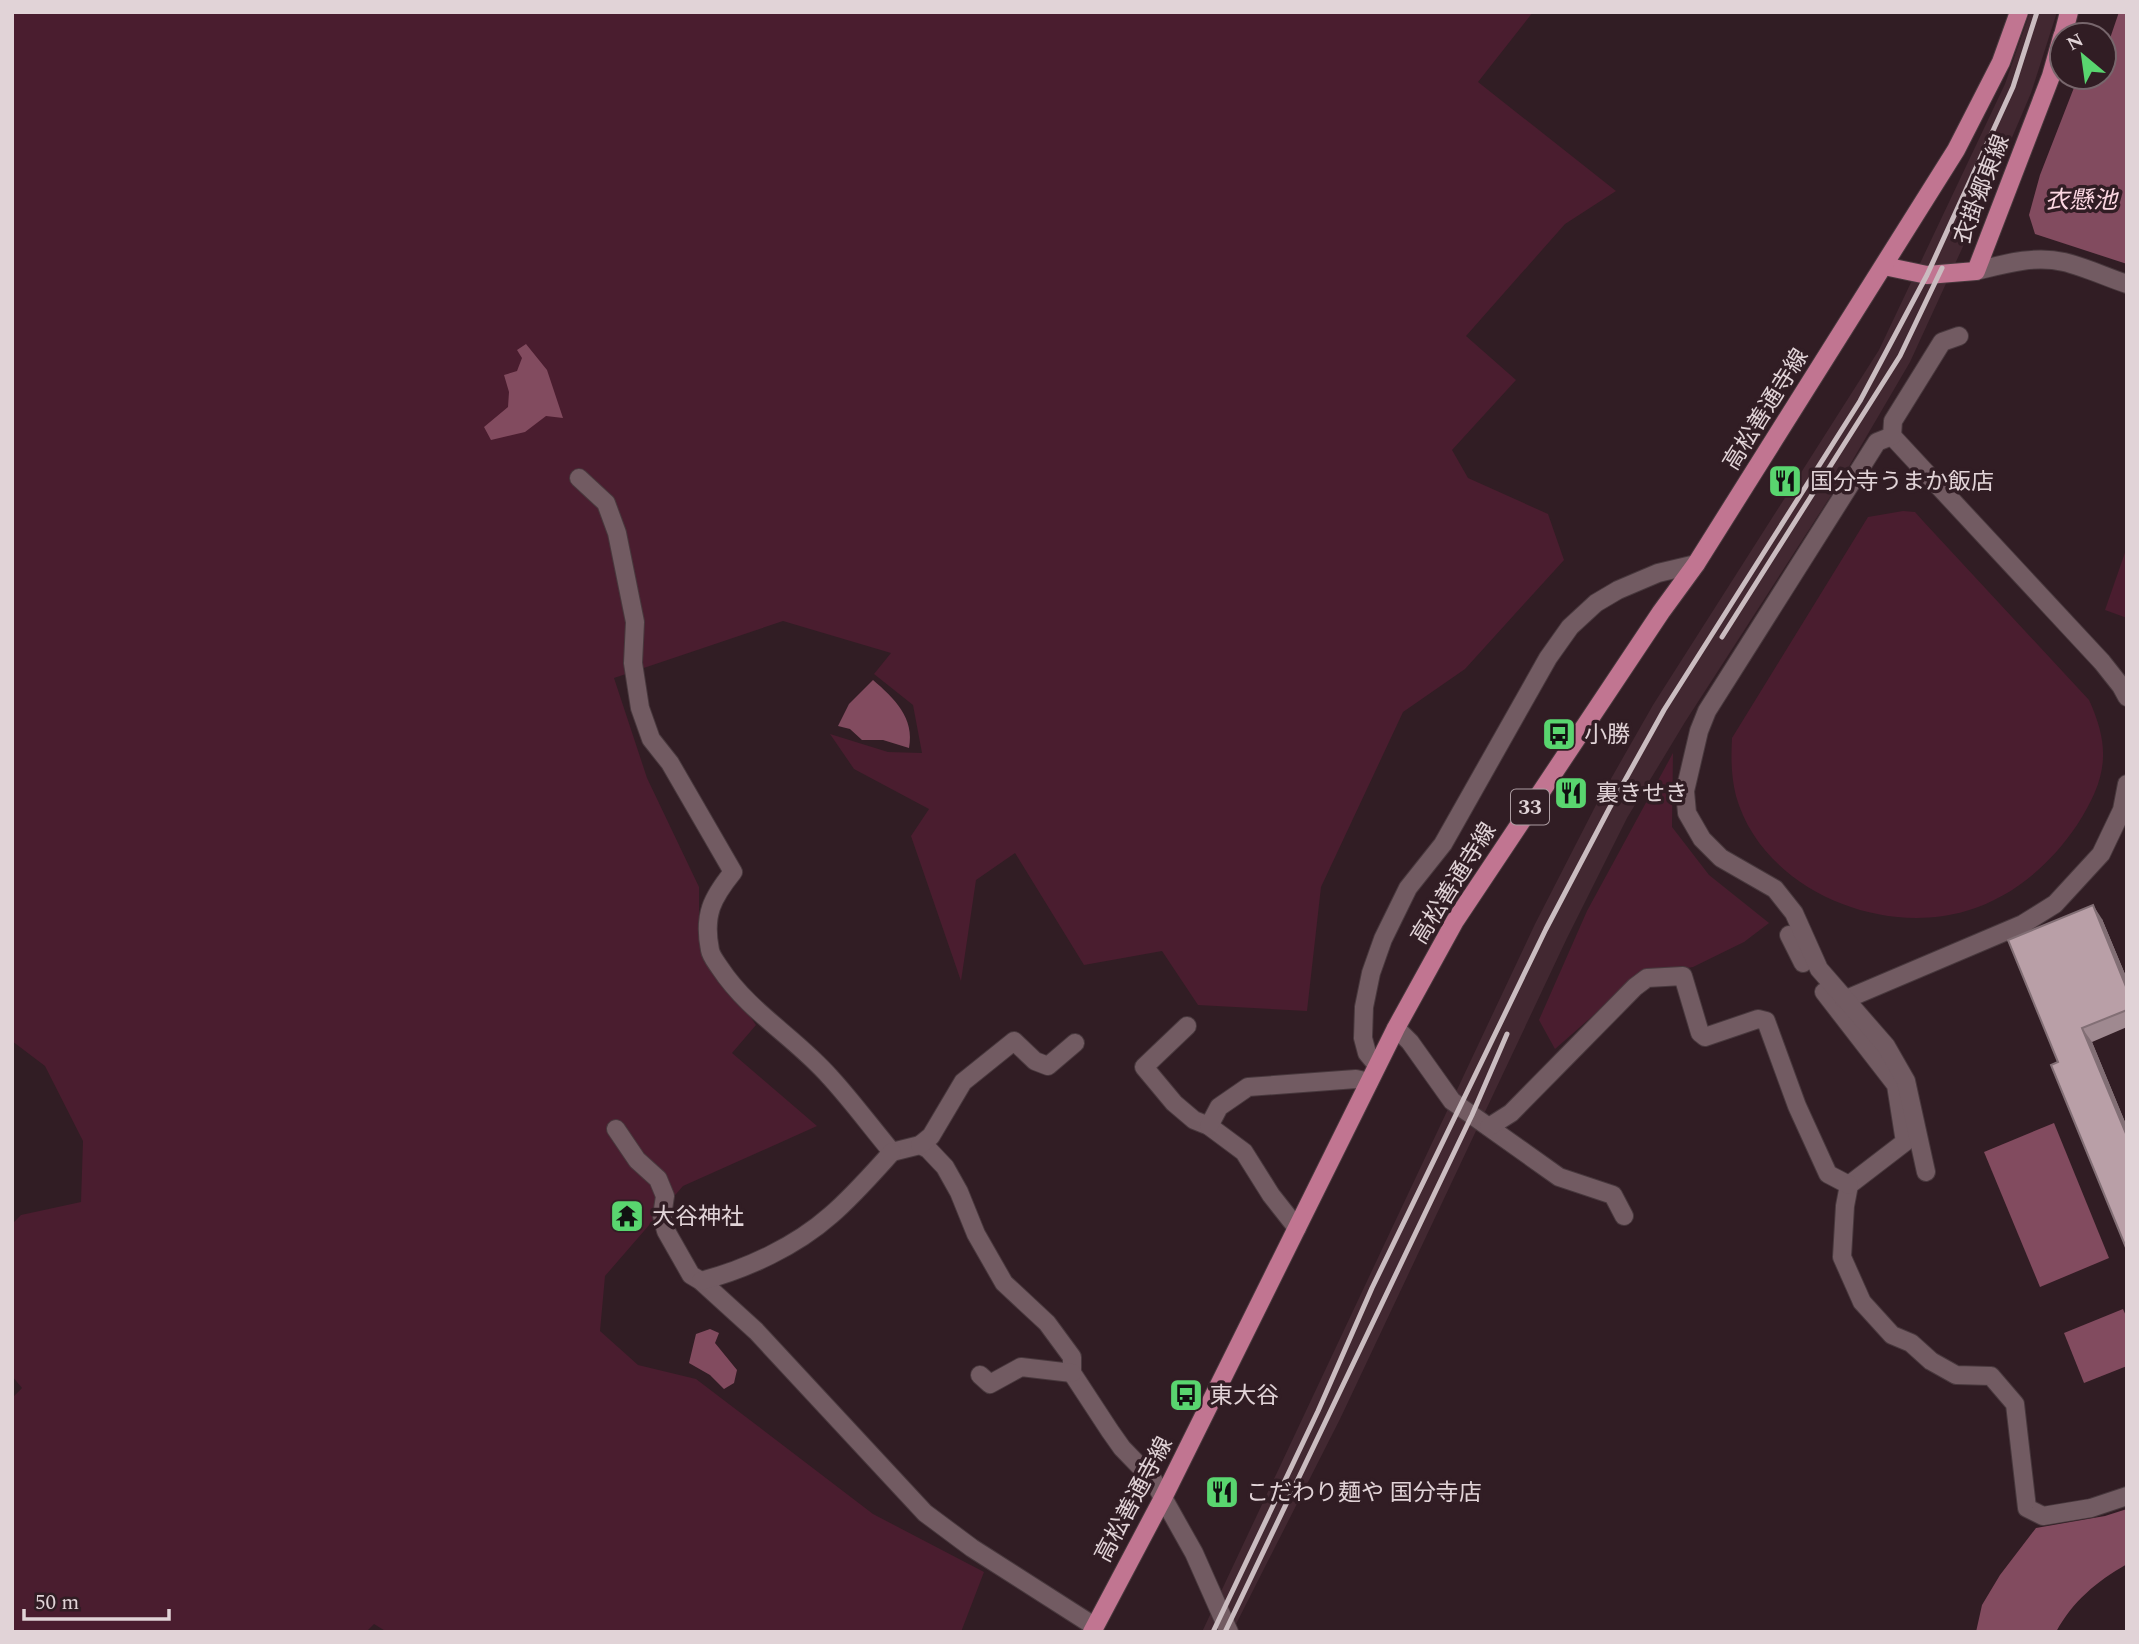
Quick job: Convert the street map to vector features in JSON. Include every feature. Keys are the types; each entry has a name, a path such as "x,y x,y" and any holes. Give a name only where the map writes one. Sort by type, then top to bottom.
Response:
{"main road":[{"name":"高松善通寺線","path":"1093,1629 1163,1499 1377,1065 1455,921 1653,623 1696,564 1956,150 2001,62 2019,12"},
{"name":"衣掛郷東線","path":"1884,266 1927,275 1976,271 2048,84"}],"street":[{"path":"1976,271 2044,259 2064,262 2127,284"},
{"path":"1959,336 1942,342 1893,421 1892,436 2102,662 2127,697"},
{"path":"1892,436 1877,442 1707,711 1699,731 1685,791 1686,813 1702,839 1721,858 1775,889 1794,913 1819,969 1880,1052 1896,1086 1905,1142 1849,1185 1842,1257 1862,1302 1892,1335 1911,1343 1931,1361 1956,1375 1991,1376 2015,1404 2027,1508 2043,1516 2091,1508 2127,1496"},
{"path":"579,478 606,503 617,533 635,622 632,663 640,708 650,739 670,763 733,872 715,895 707,919 710,953 729,982 830,1076 892,1152"},
{"path":"1377,1065 1367,1053 1363,1038 1364,1007 1371,973 1383,939 1408,888 1443,844 1548,658 1570,627 1596,603 1618,590 1658,573 1696,564"},
{"path":"1844,1000 2023,924 2056,904 2101,854 2122,810 2127,784"},
{"path":"1789,935 1802,961 1906,1081 1926,1172"},
{"path":"1489,1127 1511,1113 1635,987 1647,978 1683,976 1700,1033 1705,1037 1758,1019 1766,1021 1797,1107 1828,1174 1849,1185"},
{"path":"1187,1026 1144,1067 1174,1103 1194,1120 1209,1126 1244,1152 1271,1195 1297,1228"},
{"path":"1396,1028 1410,1042 1452,1101 1559,1177 1613,1195 1624,1216"},
{"path":"702,1281 732,1273 811,1230 832,1214 892,1152 920,1145 931,1136 963,1082 1014,1041 1035,1061 1048,1066 1075,1043"},
{"path":"1209,1126 1219,1107 1248,1087 1356,1079 1369,1082"},
{"path":"616,1129 637,1160 658,1179 665,1196 663,1216 666,1231 691,1275 702,1281 764,1339 925,1513 1093,1629"},
{"path":"920,1145 928,1149 945,1167 959,1192 976,1234 1004,1283 1047,1323 1072,1357 1072,1373 1122,1448 1153,1480 1194,1553 1229,1632"},
{"path":"980,1376 990,1384 1021,1367 1072,1373"}],"shaded area":[{"path":"12,12 1533,12 1478,82 1616,191 1565,224 1466,336 1516,380 1452,450 1468,478 1548,514 1564,560 1465,669 1403,712 1321,887 1307,1011 1198,1005 1162,951 1084,965 1015,853 976,880 961,981 911,836 929,809 854,769 830,734 888,752 922,753 913,705 874,674 891,653 783,621 614,678 647,778 699,887 699,944 756,1025 732,1053 817,1126 683,1186 605,1276 600,1331 638,1365 696,1379 873,1514 984,1572 961,1632 387,1632 374,1624 366,1632 12,1632 12,1398 22,1388 12,1376 12,1224 21,1215 81,1202 83,1141 45,1066 12,1041"},
{"path":"2030,12 2057,12 2054,21 2048,21 2048,40 2031,93 1910,362 1841,480 1685,722 1627,818 1567,938 1340,1419 1232,1632 1202,1632 1535,924 1596,805 1653,705 1879,350 2005,84"},
{"path":"1903,511 1915,512 2089,700 2101,734 2103,750 2100,779 2087,809 2066,840 2042,866 2015,888 1983,905 1932,917 1897,917 1861,910 1828,898 1797,880 1771,856 1750,828 1736,796 1732,767 1732,738 1868,517"},
{"path":"2127,547 2127,618 2105,610"},
{"path":"1673,753 1672,827 1709,875 1769,923 1744,942 1693,967 1637,977 1555,1049 1539,1020 1587,911"}],"water":[{"name":"衣懸池","path":"2119,12 2127,12 2127,264 2035,234 2029,215 2040,175 2073,91 2118,91 2116,21"},
{"path":"526,344 547,370 563,418 546,416 525,432 491,440 484,427 508,407 509,392 504,375 517,371 522,358 517,350"},
{"path":"873,680 895,702 906,718 909,748 883,740 862,740 850,729 838,726 849,704"},
{"path":"2054,1123 2109,1258 2040,1287 1984,1152"},
{"path":"2123,1309 2127,1318 2127,1366 2084,1383 2064,1333"},
{"path":"710,1329 719,1333 715,1343 737,1370 734,1383 724,1389 710,1375 689,1363 696,1334"},
{"path":"2127,1509 2127,1564 2086,1593 2056,1632 1976,1632 1982,1605 2000,1575 2036,1528 2105,1516"}],"building":[{"path":"2093,905 2127,989 2127,1010 2082,1028 2127,1136 2127,1250 2051,1065 2058,1062 2008,940"}],"railway":[{"path":"1213,1632 1318,1411 1372,1288 1546,929 1664,710 1860,401 1927,275 2013,87 2037,12"},
{"path":"1722,637 1900,356 1942,268"},
{"path":"1225,1632 1472,1115 1507,1034"}],"place":[{"name":"国分寺うまか飯店","path":"1785,481"},
{"name":"小勝","path":"1559,734"},
{"name":"裏きせき","path":"1571,793"},
{"name":"大谷神社","path":"627,1216"},
{"name":"東大谷","path":"1186,1395"},
{"name":"こだわり麺や 国分寺店","path":"1222,1492"}]}
